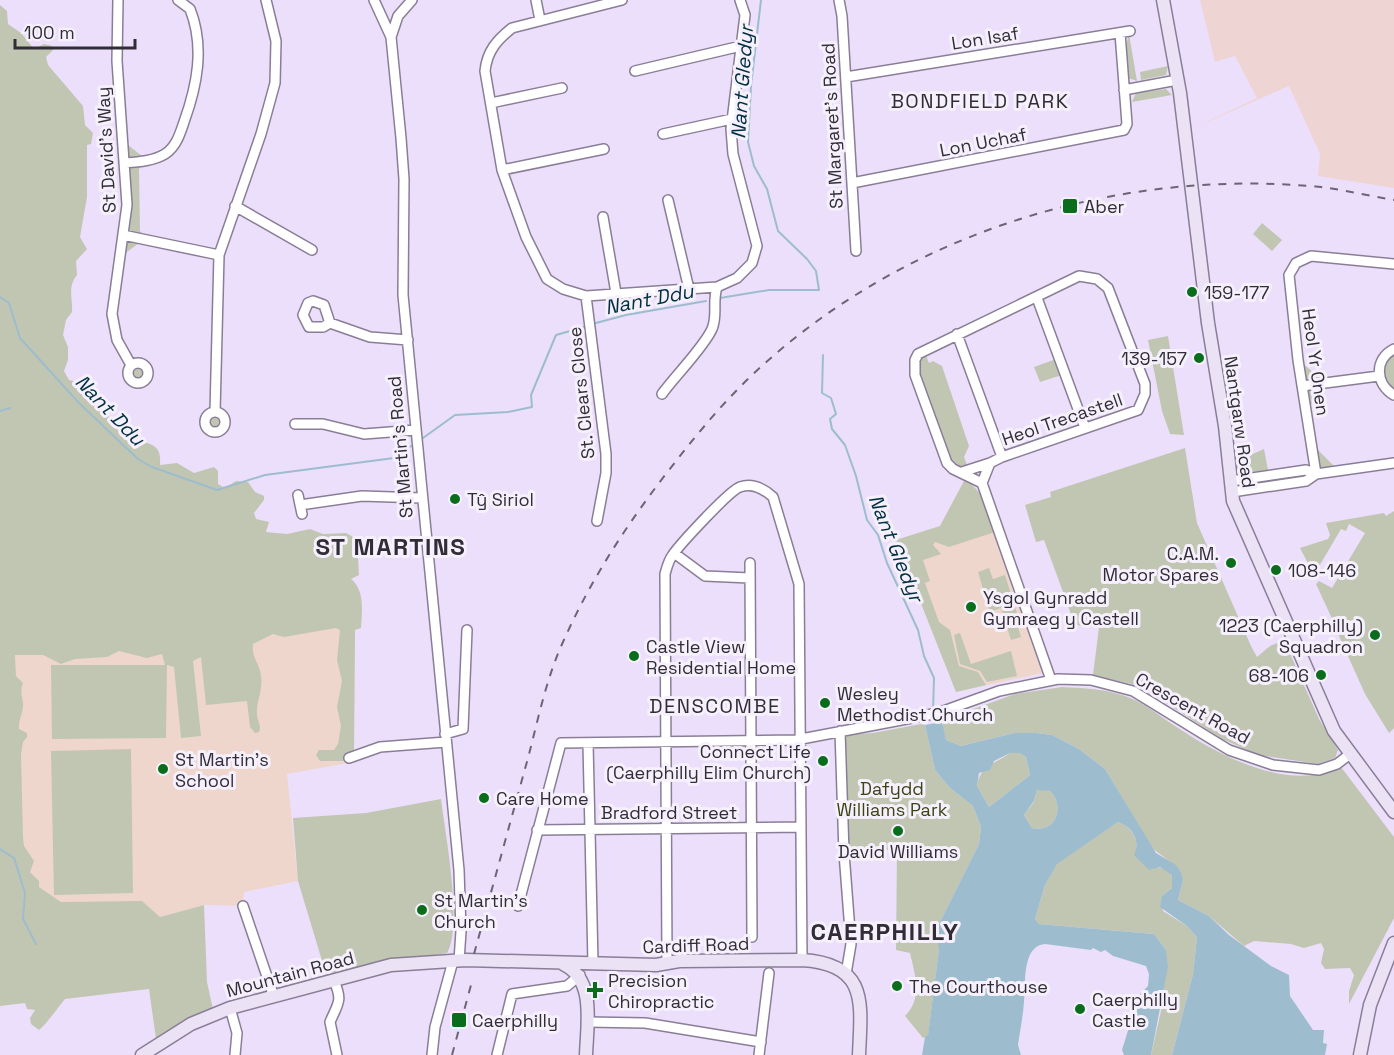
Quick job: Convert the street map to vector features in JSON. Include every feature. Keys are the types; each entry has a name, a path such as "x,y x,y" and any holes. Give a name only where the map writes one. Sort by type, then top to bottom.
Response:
{"main road":[{"name":"Nantgarw Road","path":"1163,0 1177,80 1208,323 1231,487 1237,512 1324,712 1350,754 1394,812"},
{"path":"1360,1055 1370,1005 1393,949"},
{"name":"Cardiff Road","path":"456,961 656,965 802,960 836,968 846,974"},
{"name":"Mountain Road","path":"141,1055 191,1024 230,1008 391,965 456,961"},
{"path":"580,975 593,963"},
{"path":"563,964 580,975 586,1000 586,1055"},
{"path":"846,974 861,997 859,1055"}],"street":[{"name":"St David's Way","path":"118,0 117,61 127,205 114,294 112,328 130,365"},
{"path":"124,163 156,158 171,149 189,106 197,77 197,40 190,9 178,0"},
{"path":"215,412 219,255 261,134 275,83 276,41 266,0"},
{"name":"St Martin's Road","path":"374,0 391,37 404,179 404,295 459,870 461,930 456,961 435,1027 432,1055"},
{"name":"St Martin's Road","path":"391,37 398,16 412,0"},
{"path":"536,0 540,21"},
{"path":"622,0 512,28 497,40 487,58 485,71 502,170 526,237 548,279 563,289 586,296 717,287 737,278 752,263 758,246 733,154 732,118 745,15 740,0"},
{"name":"St Margaret's Road","path":"839,0 856,251"},
{"name":"Lon Isaf","path":"846,77 1130,31"},
{"path":"1120,33 1124,90 1177,80"},
{"path":"635,72 741,46"},
{"path":"491,103 562,88"},
{"name":"Lon Uchaf","path":"852,183 1120,132 1127,124 1124,90"},
{"path":"663,134 732,118"},
{"path":"502,170 604,149"},
{"path":"668,200 689,290"},
{"path":"235,206 312,250"},
{"path":"603,217 616,293"},
{"path":"123,235 219,255"},
{"name":"Heol Yr Onen","path":"1316,474 1288,284 1291,270 1302,259 1319,256 1394,264"},
{"name":"Heol Trecastell","path":"1079,276 1097,279 1112,295 1128,334 1145,384 1143,402 1138,410 1132,413 990,463 982,483 953,469 947,463 914,367 918,354 957,334 1079,276"},
{"path":"662,394 711,331 716,315 712,303 717,287"},
{"name":"St. Clears Close","path":"586,296 606,454 606,473 597,521"},
{"path":"1036,298 1085,428"},
{"path":"330,322 370,337 408,340"},
{"path":"957,334 1002,458"},
{"path":"1394,349 1382,358 1379,376 1385,389 1394,395"},
{"path":"1302,386 1379,376"},
{"path":"295,424 323,424 364,434 416,430"},
{"path":"962,472 990,463"},
{"path":"1231,487 1306,470 1316,474 1394,463"},
{"path":"982,483 1051,680"},
{"path":"667,963 665,581 668,563 674,553 737,488 758,487 773,497 799,584 802,960"},
{"path":"300,505 362,496 422,498"},
{"path":"674,553 705,576 750,578"},
{"path":"750,563 752,937"},
{"path":"349,758 380,747 446,738 463,729 467,630"},
{"name":"Crescent Road","path":"537,830 561,743 801,740 930,714 999,691 1051,680 1091,680 1134,691 1229,750 1273,765 1313,771 1337,764 1350,754"},
{"path":"840,731 844,853 851,944 846,974"},
{"path":"588,743 593,963"},
{"name":"Bradford Street","path":"537,830 801,827"},
{"path":"518,906 537,830"},
{"path":"243,906 274,997"},
{"path":"759,1055 769,973"},
{"path":"497,1055 512,994 567,986 580,975"},
{"path":"334,981 340,995 338,1006 330,1022 338,1055"},
{"path":"230,1008 237,1033 235,1055"},
{"path":"587,1022 645,1023 761,1042"}],"shaded area":[{"path":"1200,0 1394,0 1394,188 1318,176 1320,154 1289,86 1193,128 1257,98 1235,56 1215,62"},
{"name":"Ysgol Gynradd Gymraeg y Castell","path":"964,481 972,484 985,503 1042,673 956,692 896,540 940,526"},
{"name":"St Martin's School","path":"337,623 355,630 354,750 348,763 287,774 298,881 244,892 243,906 204,905 160,917 61,902 39,887 18,850 15,650 139,633 145,656"}],"green space":[{"path":"0,5 7,11 8,24 21,33 34,49 44,44 52,46 54,49 46,57 48,65 83,106 85,125 93,133 91,144 87,145 87,197 80,237 87,249 76,261 77,275 71,289 72,312 66,320 63,335 68,347 68,360 64,371 69,380 77,382 86,391 97,390 103,399 97,404 99,410 140,437 142,441 155,447 160,455 160,465 177,463 194,473 214,467 218,471 218,484 225,488 236,481 248,482 255,492 264,496 264,500 254,513 256,519 269,522 266,532 287,534 310,529 323,534 346,533 357,539 359,575 351,579 361,595 362,615 361,628 355,630 354,750 345,761 320,761 316,755 319,750 334,750 338,744 341,726 337,707 342,681 337,660 340,630 336,628 284,637 273,634 253,644 253,653 261,681 257,710 260,730 255,733 250,727 247,701 206,705 201,657 193,661 201,736 181,738 174,667 167,665 166,738 52,739 51,665 165,665 162,654 147,658 119,651 107,657 75,659 61,664 43,655 15,655 16,676 23,683 21,691 23,706 19,729 27,733 21,755 23,838 24,846 34,861 30,872 39,881 39,887 61,902 142,901 160,917 204,905 207,982 214,1014 157,1046 149,989 65,999 39,1030 31,1024 30,1018 35,1010 27,1009 25,1003 0,1006"},
{"path":"1129,34 1137,81 1128,78 1125,49"},
{"path":"1168,66 1166,75 1141,80 1140,72"},
{"path":"1166,89 1172,95 1132,102 1136,93"},
{"path":"123,141 147,160 139,169 140,231 146,238 120,257 126,220"},
{"path":"1262,223 1282,240 1272,251 1253,234"},
{"path":"1168,336 1184,435 1170,434 1162,411 1148,340"},
{"path":"924,350 929,363 933,361 942,366 969,446 964,457 969,470 962,472 947,463 915,360"},
{"path":"1394,353 1394,390 1386,381 1384,372 1387,362"},
{"path":"1059,358 1065,374 1040,382 1034,367"},
{"path":"1298,360 1327,383 1306,411"},
{"path":"138,363 145,366 148,373 145,380 138,383 131,380 128,373 131,366"},
{"path":"215,412 222,415 225,422 222,429 215,432 208,429 205,422 208,415"},
{"path":"1310,442 1339,471 1311,479 1232,492 1231,481 1306,470 1315,474"},
{"path":"1185,448 1197,523 1251,646 1257,657 1270,646 1284,640 1319,719 1338,750 1335,758 1318,764 1259,755 1222,739 1140,686 1093,675 1099,627 1075,625 1044,540 1036,542 1025,505 1051,497 1050,492"},
{"path":"1264,449 1268,470 1243,473 1237,469 1235,462"},
{"path":"964,481 971,484 981,495 995,532 949,547 935,542 933,545 941,554 923,560 930,581 925,583 939,622 950,630 959,666 978,672 986,685 956,692 896,540 940,526"},
{"path":"1394,511 1394,728 1389,733 1365,694 1335,627 1337,623 1334,623 1316,584 1319,581 1332,588 1365,533 1349,524 1346,531 1341,529 1314,575 1300,548 1328,539 1330,535 1326,523 1384,513 1386,516"},
{"path":"989,568 993,579 1005,575 1017,613 1014,614 1021,637 1011,640 1001,608 990,612 978,572"},
{"path":"960,633 971,664 1011,651 1017,676 987,682 980,671 960,664 954,635"},
{"path":"1062,687 1102,690 1132,699 1190,736 1231,758 1254,767 1298,776 1320,774 1341,767 1394,837 1394,918 1349,1004 1349,991 1354,975 1350,968 1325,969 1321,963 1324,949 1321,943 1304,948 1291,944 1254,941 1244,946 1209,916 1178,900 1183,880 1169,861 1152,848 1105,769 1079,749 1052,735 1037,733 1014,733 961,746 946,740 943,720 1015,694"},
{"name":"Dafydd Williams Park","path":"925,725 935,770 950,788 973,806 981,827 979,844 939,924 939,949 928,1036 923,1038 905,1016 914,1002 916,986 910,953 896,950 897,849 844,853 839,735 873,733"},
{"path":"131,749 133,893 54,895 51,751"},
{"path":"1010,753 1021,753 1026,757 1030,775 989,807 977,786 979,779 985,769"},
{"path":"1037,789 1050,791 1057,804 1056,818 1047,827 1040,829 1032,828 1024,815 1034,802"},
{"path":"441,799 453,901 452,940 447,953 326,974 298,881 293,818 366,813"},
{"path":"1118,822 1134,835 1135,855 1153,867 1165,868 1172,875 1172,888 1162,896 1163,911 1187,926 1197,937 1193,974 1172,1055 1151,1055 1163,1002 1166,950 1154,934 1039,924 1035,919 1045,885 1057,863"}],"water":[{"path":"942,722 946,740 961,746 1014,733 1052,735 1079,749 1105,769 1156,853 1176,865 1181,873 1183,880 1178,900 1209,916 1229,935 1271,966 1289,975 1290,996 1313,1030 1324,1030 1323,1043 1327,1044 1325,1055 1172,1055 1193,974 1197,937 1187,926 1160,907 1162,896 1172,888 1172,875 1160,867 1149,870 1134,855 1136,839 1134,835 1118,822 1057,864 1045,885 1035,919 1039,924 1154,934 1166,950 1168,967 1151,1055 1124,1055 1122,1050 1139,995 1148,986 1149,974 1146,966 1113,956 1105,950 1101,952 1093,948 1091,950 1045,944 1037,946 1032,952 1026,967 1024,1007 1018,1045 1021,1055 922,1055 925,1037 928,1035 939,949 937,938 939,924 979,844 981,827 973,806 950,788 935,770 925,725","holes":["1010,753 1020,753 1026,757 1030,775 989,807 977,786 979,773 990,770 994,761","1037,790 1050,791 1057,804 1056,818 1047,827 1040,829 1032,828 1024,815 1034,801"]}],"waterway":[{"name":"Nant Gledyr","path":"720,298 769,290 819,290 816,271 778,231 767,189 754,166 748,142 751,86 761,0"},
{"name":"Nant Ddu","path":"0,297 9,303 20,338 78,402 138,459 152,467 217,490 265,475 394,458 411,446"},
{"name":"Nant Ddu","path":"596,323 626,315 706,301"},
{"name":"Nant Ddu","path":"423,438 455,415 508,412 532,407 531,395 556,335 584,327"},
{"name":"Nant Gledyr","path":"823,355 822,393 831,398 836,414 830,419 832,429 845,445 856,476 867,520 878,535 887,563 918,630 924,656 934,678 933,712"},
{"path":"0,411 10,408"},
{"path":"0,849 14,858 25,893 23,919 36,944"}],"railway":[{"path":"474,954 547,685 557,656 585,596 639,511 697,434 749,378 808,328 873,285 942,249 1014,221 1089,201 1166,188 1243,184 1321,187 1394,200"},
{"path":"452,1055 471,985"}],"place":[{"name":"Aber","path":"1070,206"},
{"name":"159-177","path":"1192,292"},
{"name":"139-157","path":"1199,358"},
{"name":"Tŷ Siriol","path":"455,499"},
{"name":"C.A.M. Motor Spares","path":"1231,563"},
{"name":"108-146","path":"1276,570"},
{"name":"Ysgol Gynradd Gymraeg y Castell","path":"971,607"},
{"name":"1223 (Caerphilly) Squadron","path":"1375,635"},
{"name":"Castle View Residential Home","path":"634,656"},
{"name":"68-106","path":"1321,675"},
{"name":"Wesley Methodist Church","path":"825,703"},
{"name":"Connect Life (Caerphilly Elim Church)","path":"823,761"},
{"name":"St Martin's School","path":"163,769"},
{"name":"Care Home","path":"484,798"},
{"name":"David Williams","path":"898,831"},
{"name":"St Martin's Church","path":"422,910"},
{"name":"The Courthouse","path":"897,986"},
{"name":"Precision Chiropractic","path":"595,990"},
{"name":"Caerphilly Castle","path":"1080,1009"},
{"name":"Caerphilly","path":"459,1020"}],"district":[{"name":"BONDFIELD PARK","path":"980,101"},
{"name":"ST MARTINS","path":"391,546"},
{"name":"DENSCOMBE","path":"715,706"},
{"name":"CAERPHILLY","path":"885,931"}]}
